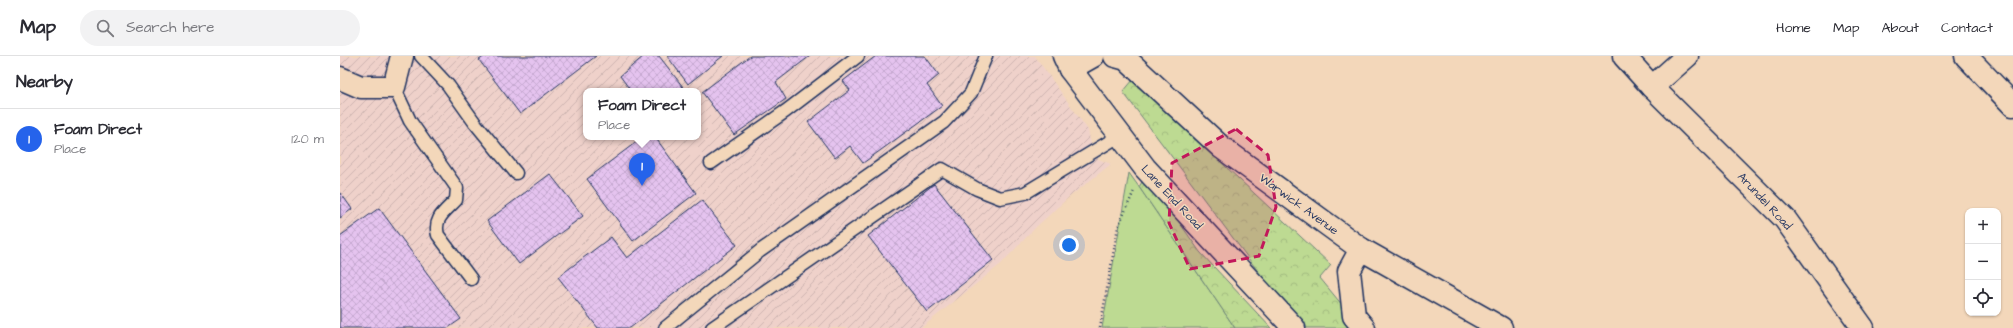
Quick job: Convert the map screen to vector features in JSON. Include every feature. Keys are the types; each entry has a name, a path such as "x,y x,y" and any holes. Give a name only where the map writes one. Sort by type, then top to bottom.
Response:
{"street":[{"path":"340,78 362,87 394,87 402,56"},
{"path":"1067,63 1093,56"},
{"name":"Warwick Avenue","path":"1115,56 1126,59 1221,147 1361,249 1501,328"},
{"name":"Arundel Road","path":"1624,56 1652,87 1785,219 1863,328"},
{"path":"1652,87 1687,56"},
{"path":"1966,56 2013,105"},
{"name":"Lane End Road","path":"1067,63 1145,168 1294,328"},
{"path":"1361,249 1349,271 1354,316 1364,328"}],"lane":[{"path":"421,56 448,85 475,123 516,174"},
{"path":"711,163 786,111 858,56"},
{"path":"665,328 760,251 944,122 971,93 986,56"},
{"path":"394,87 410,121 457,188 456,200 439,217 436,228 438,235 472,279"},
{"path":"712,328 942,169 977,189 1000,198 1025,193 1120,136"}],"path":[{"path":"1100,328 1118,227 1145,168"}],"highlighted area":[{"path":"1236,129 1268,155 1276,207 1259,256 1190,269 1169,223 1172,163"}],"shaded area":[{"path":"340,56 1035,56 1088,130 1092,148 1098,159 1111,164 1068,198 1036,227 1001,264 921,328 340,328"}],"green space":[{"path":"1133,80 1331,265 1320,278 1361,328 1302,328 1123,92"},
{"path":"1129,173 1139,187 1235,328 1102,328"},
{"path":"1146,175 1200,252 1271,328 1235,328 1139,187"}],"building":[{"path":"485,56 596,56 520,114 479,60"},
{"path":"644,56 659,56 683,87 629,88 620,76"},
{"path":"667,56 723,56 688,84"},
{"path":"750,56 810,56 776,82 786,99 734,135 702,92"},
{"path":"876,56 925,56 939,75 927,85 942,106 863,163 850,146 835,158 808,122 850,90 843,81"},
{"path":"639,140 657,140 696,193 633,241 587,179"},
{"path":"550,174 583,216 519,264 487,221"},
{"path":"934,184 993,260 927,312 868,236"},
{"path":"340,192 352,209 340,218"},
{"path":"702,200 737,245 630,328 598,328 558,277 611,237 627,258"},
{"path":"379,208 461,319 448,328 340,328 340,236"}],"place":[{"name":"Foam Direct","path":"642,186"}]}
